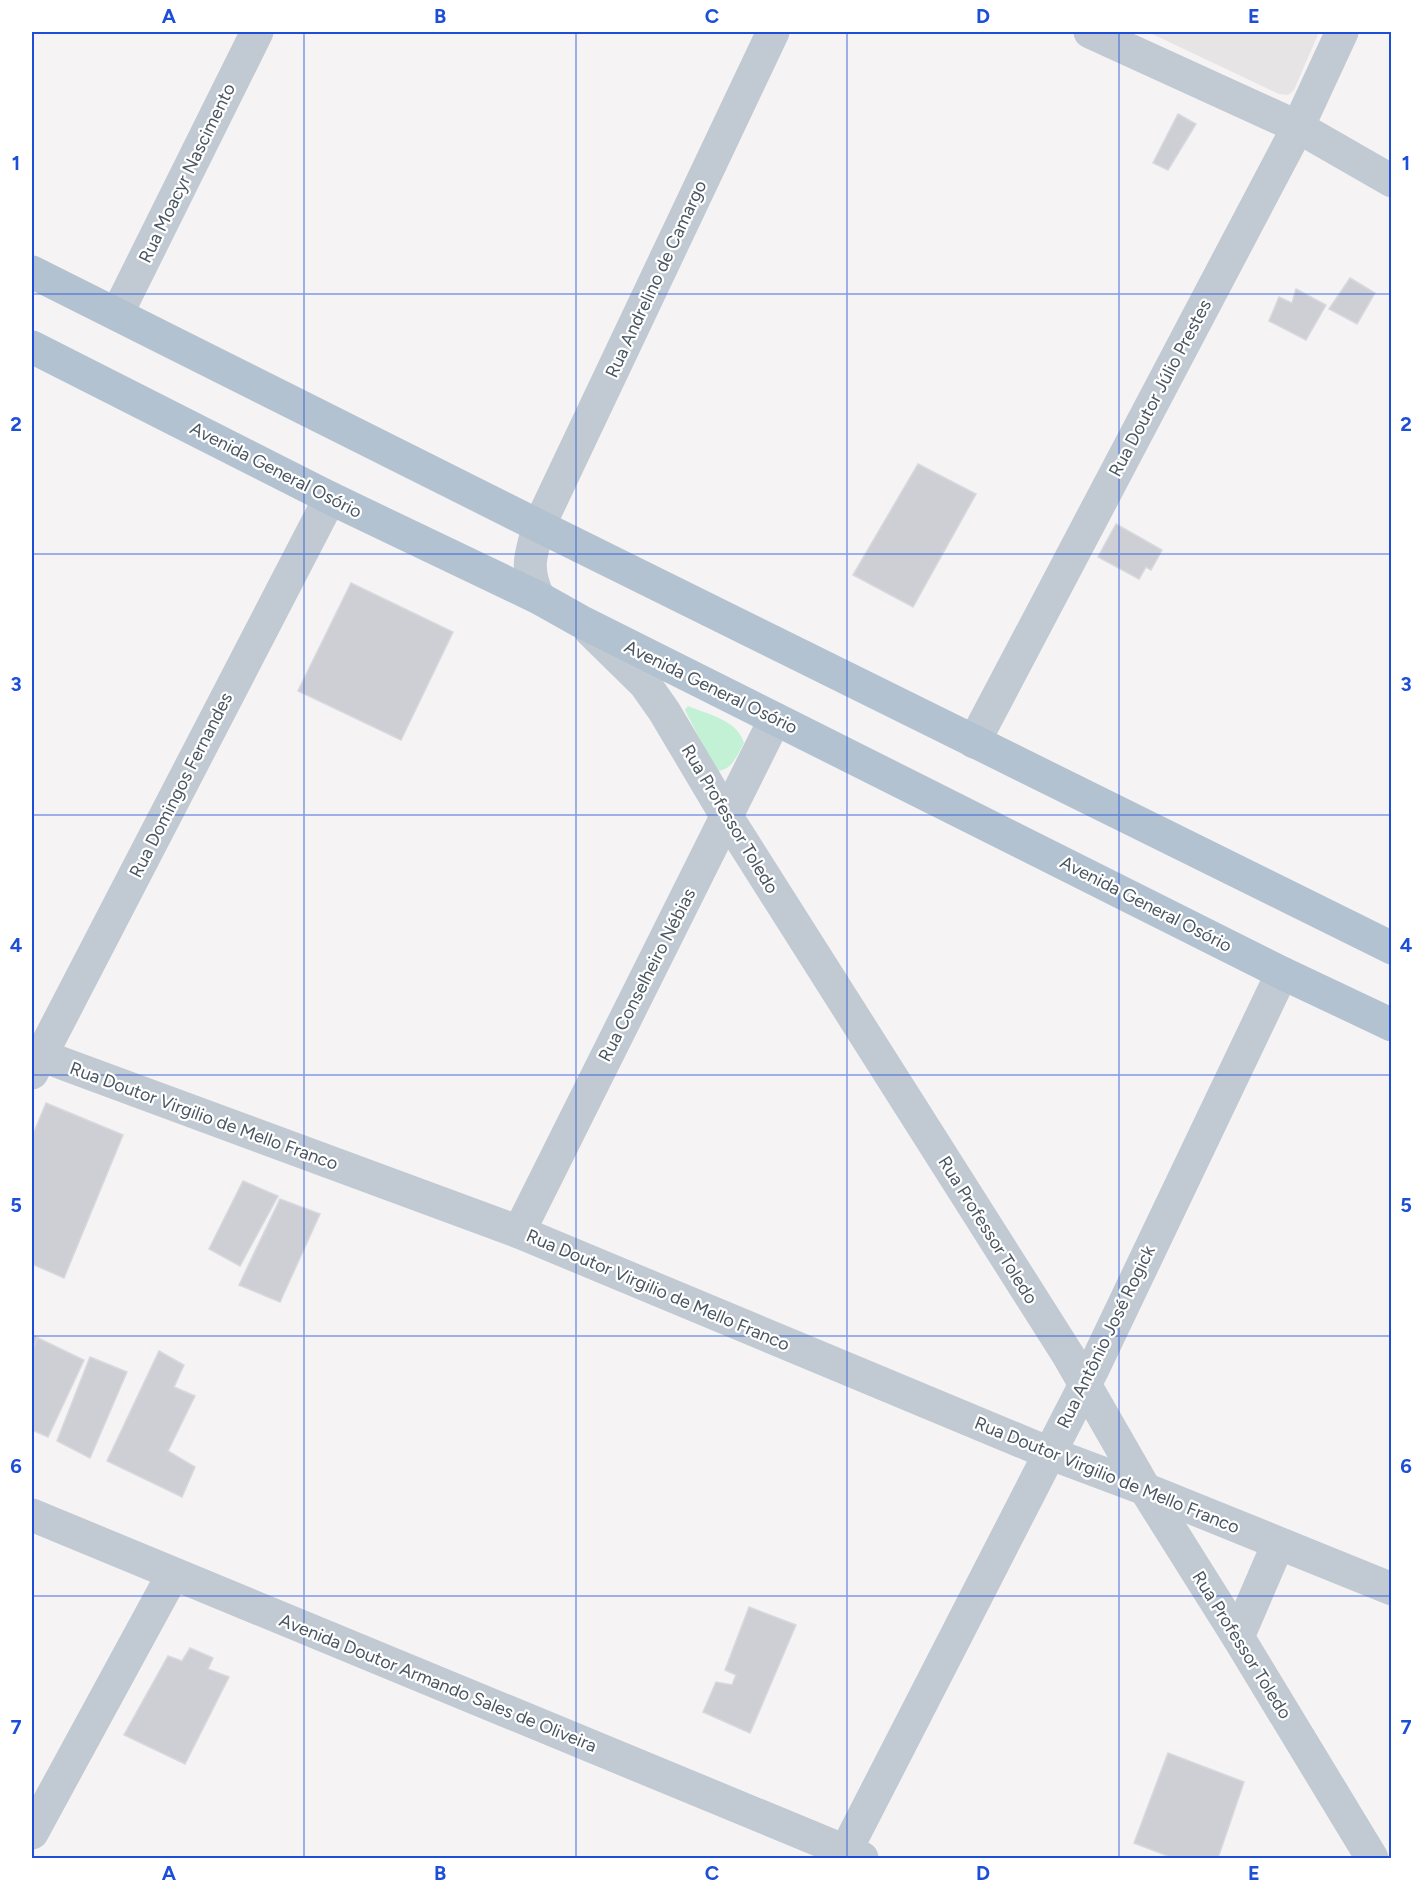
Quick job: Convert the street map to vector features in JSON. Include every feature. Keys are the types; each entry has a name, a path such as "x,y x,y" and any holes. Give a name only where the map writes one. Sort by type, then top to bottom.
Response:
{"main road":[{"path":"32,272 1392,948"},
{"name":"Avenida General Osório","path":"32,347 330,498 539,598 580,621 1282,973 1392,1025"}],"street":[{"name":"Rua Moacyr Nascimento","path":"117,314 256,32"},
{"name":"Rua Andrelino de Camargo","path":"539,598 532,584 529,568 530,556 539,526 773,32"},
{"path":"1090,32 1298,127 1392,181"},
{"name":"Rua Doutor Júlio Prestes","path":"974,742 1298,127 1342,32"},
{"name":"Rua Domingos Fernandes","path":"35,1059 330,498"},
{"name":"Rua Professor Toledo","path":"580,621 645,684 664,711 727,817 1085,1384 1145,1489 1372,1858"},
{"name":"Rua Conselheiro Nébias","path":"519,1232 776,719"},
{"name":"Rua Antônio José Rogick","path":"850,1856 1085,1384 1282,973"},
{"name":"Rua Doutor Virgilio de Mello Franco","path":"35,1059 519,1232 1049,1453 1145,1489 1392,1589"},
{"name":"Avenida Doutor Armando Sales de Oliveira","path":"32,1515 850,1856"},
{"path":"1238,1638 1278,1544"},
{"path":"32,1833 173,1574"}],"shaded area":[{"path":"1148,32 1319,32 1294,90 1288,95 1279,94"}],"green space":[{"path":"688,706 729,723 741,735 744,743 733,762 726,768 716,771 685,710"}],"building":[{"path":"1178,114 1196,124 1168,170 1153,163"},
{"path":"1350,278 1375,293 1357,324 1329,309"},
{"path":"1296,289 1326,305 1306,340 1269,321 1279,297 1292,303"},
{"path":"918,464 976,494 913,607 853,575"},
{"path":"1116,524 1162,550 1151,570 1146,567 1139,579 1098,557"},
{"path":"351,583 453,632 401,740 298,691"},
{"path":"46,1103 123,1135 64,1278 32,1264 32,1137"},
{"path":"243,1181 278,1196 240,1266 209,1249"},
{"path":"280,1199 320,1214 280,1302 239,1285"},
{"path":"32,1335 38,1338 32,1350"},
{"path":"38,1338 84,1360 48,1437 32,1430 32,1350"},
{"path":"159,1351 184,1365 174,1387 195,1396 168,1451 195,1467 182,1497 107,1461"},
{"path":"90,1357 127,1372 90,1458 57,1441"},
{"path":"749,1607 796,1625 750,1733 703,1712 716,1682 732,1685 736,1675 725,1670"},
{"path":"190,1648 213,1658 208,1669 229,1677 185,1764 124,1735 168,1656 182,1661"},
{"path":"1168,1753 1244,1782 1218,1858 1173,1858 1134,1843"}]}
